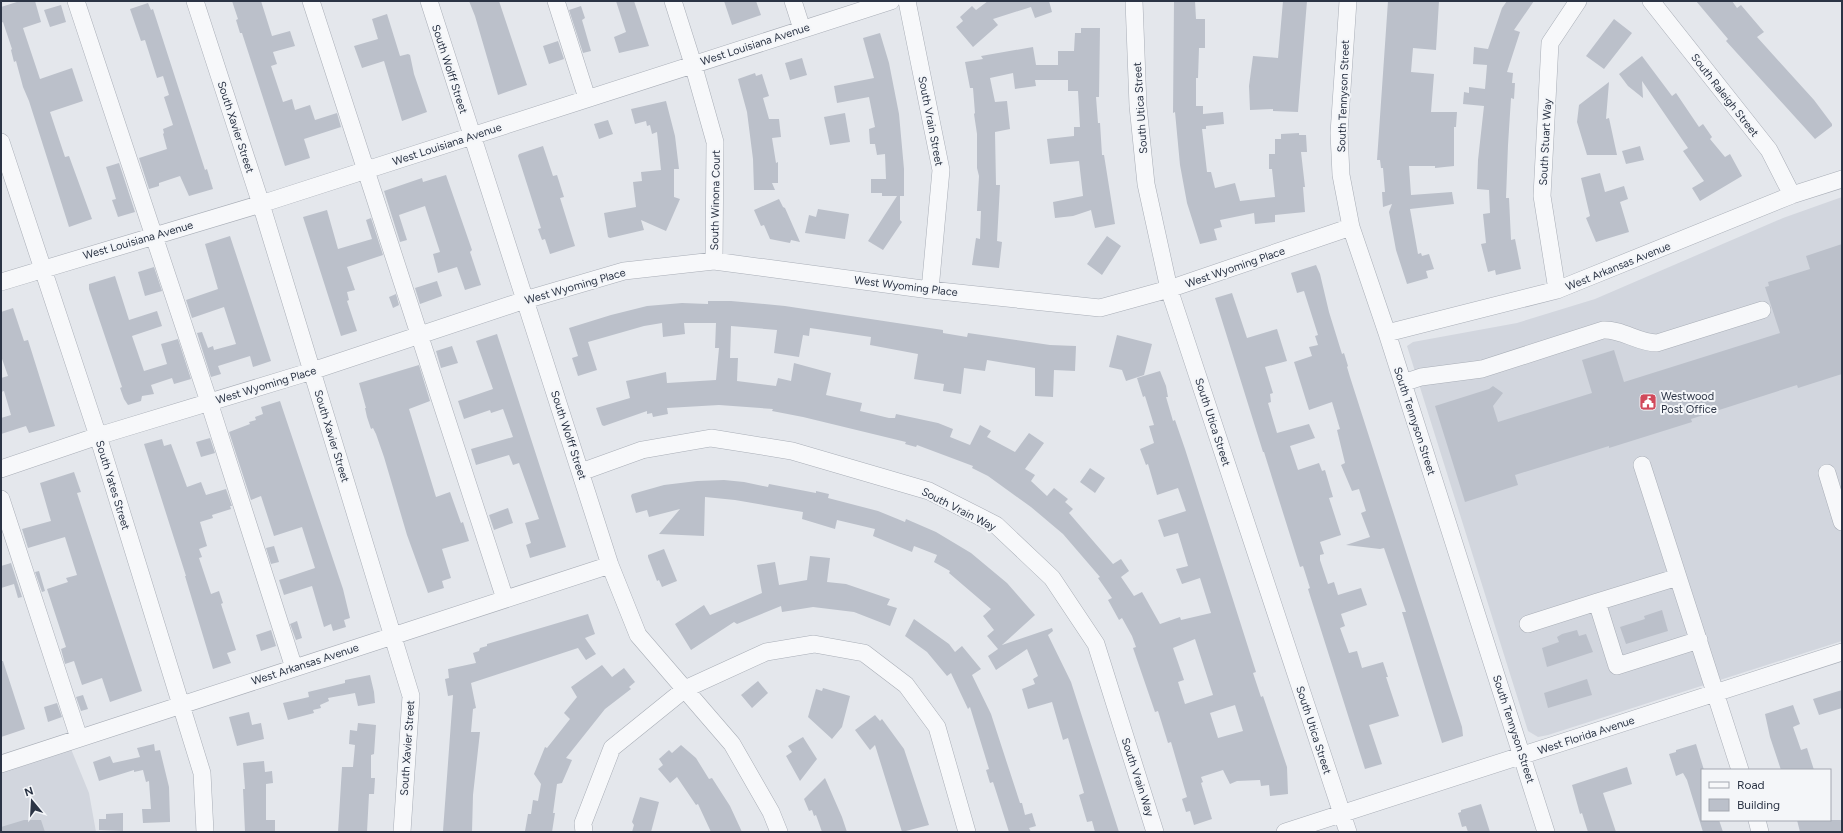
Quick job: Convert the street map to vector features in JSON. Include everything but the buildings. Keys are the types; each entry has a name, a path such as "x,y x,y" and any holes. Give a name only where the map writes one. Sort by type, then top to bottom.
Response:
{"street":[{"path":"76,1 209,402 294,668"},
{"name":"South Xavier Street","path":"195,1 261,204 394,635 411,696 402,832"},
{"path":"311,1 505,599"},
{"name":"South Wolff Street","path":"428,1 610,565 638,635 732,744 771,812 779,832"},
{"path":"556,1 587,98"},
{"name":"South Winona Court","path":"673,1 694,64 716,142 714,261"},
{"path":"793,1 802,29"},
{"name":"West Louisiana Avenue","path":"1,282 42,268 261,204 891,1"},
{"name":"South Vrain Street","path":"907,1 942,170 930,290"},
{"name":"South Utica Street","path":"1134,1 1138,106 1146,184 1169,289 1348,832"},
{"name":"South Tennyson Street","path":"1348,1 1339,133 1341,175 1350,227 1403,383 1546,832"},
{"name":"South Stuart Way","path":"1557,290 1542,196 1550,43 1578,1"},
{"name":"South Raleigh Street","path":"1651,1 1769,150 1792,195"},
{"name":"South Yates Street","path":"1,142 98,436 202,773 205,832"},
{"name":"West Arkansas Avenue","path":"1387,334 1557,290 1792,195 1842,178"},
{"name":"West Wyoming Place","path":"1,469 98,436 312,371 525,300 624,271 714,261 930,290 1100,308 1169,289 1350,227"},
{"path":"1403,383 1421,377 1482,369 1603,330 1611,330 1649,343 1657,343 1762,310"},
{"name":"South Vrain Way","path":"581,472 642,450 711,438 792,451 929,491 996,525 1052,578 1096,644 1155,832"},
{"path":"1642,466 1740,769"},
{"path":"1827,473 1842,522"},
{"path":"1,499 79,738"},
{"name":"West Arkansas Avenue","path":"1,764 610,565"},
{"path":"1528,624 1678,577"},
{"path":"1596,602 1617,666 1699,640"},
{"path":"584,832 583,823 612,748 685,689 766,652 814,644 864,653 906,685 937,727 967,832"},
{"name":"West Florida Avenue","path":"1285,832 1842,652"},
{"path":"1756,821 1760,832"}],"shaded area":[{"path":"1842,197 1842,641 1538,737 1528,731 1407,346 1413,342 1517,323 1595,299 1783,218"},
{"path":"71,749 89,793 96,832 1,832 1,771"}],"place":[{"name":"Westwood Post Office","path":"1648,402"}]}
